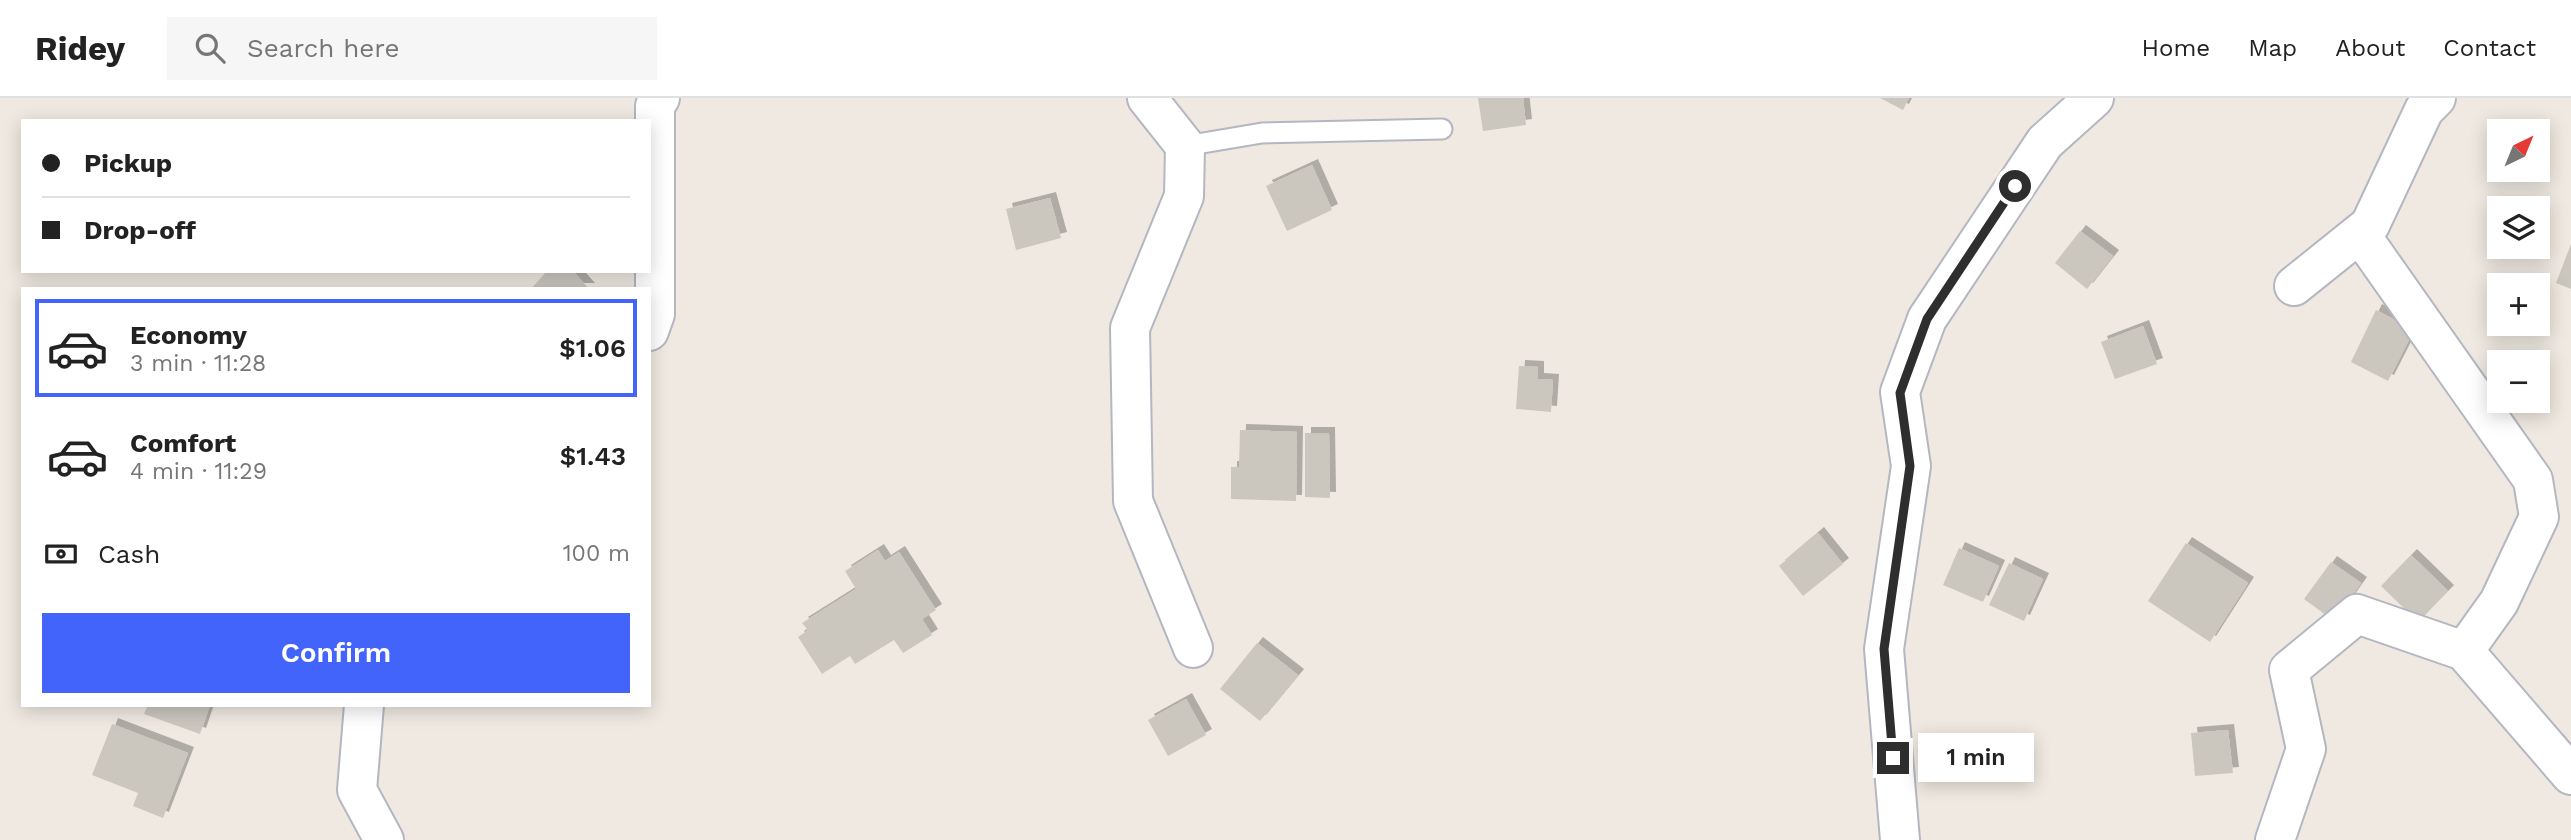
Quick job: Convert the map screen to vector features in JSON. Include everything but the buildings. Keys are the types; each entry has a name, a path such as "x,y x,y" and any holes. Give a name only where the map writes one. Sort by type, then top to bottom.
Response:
{"street":[{"path":"651,325 655,314 655,106 660,98"},
{"path":"1147,98 1185,146 1184,196 1130,328 1133,501 1193,648"},
{"path":"1900,840 1884,649 1910,466 1900,393 1927,319 2045,142 2094,98"},
{"path":"2294,286 2371,225 2424,110 2435,98"},
{"path":"2360,234 2533,480 2539,517 2499,602 2464,651"},
{"path":"2275,840 2306,749 2289,670 2357,614 2464,651 2571,775"},
{"path":"364,707 357,790 384,840"}],"lane":[{"path":"1185,146 1262,133 1442,129"}],"route":[{"path":"1893,758 1884,649 1910,466 1900,393 1927,319 2015,186"}]}
